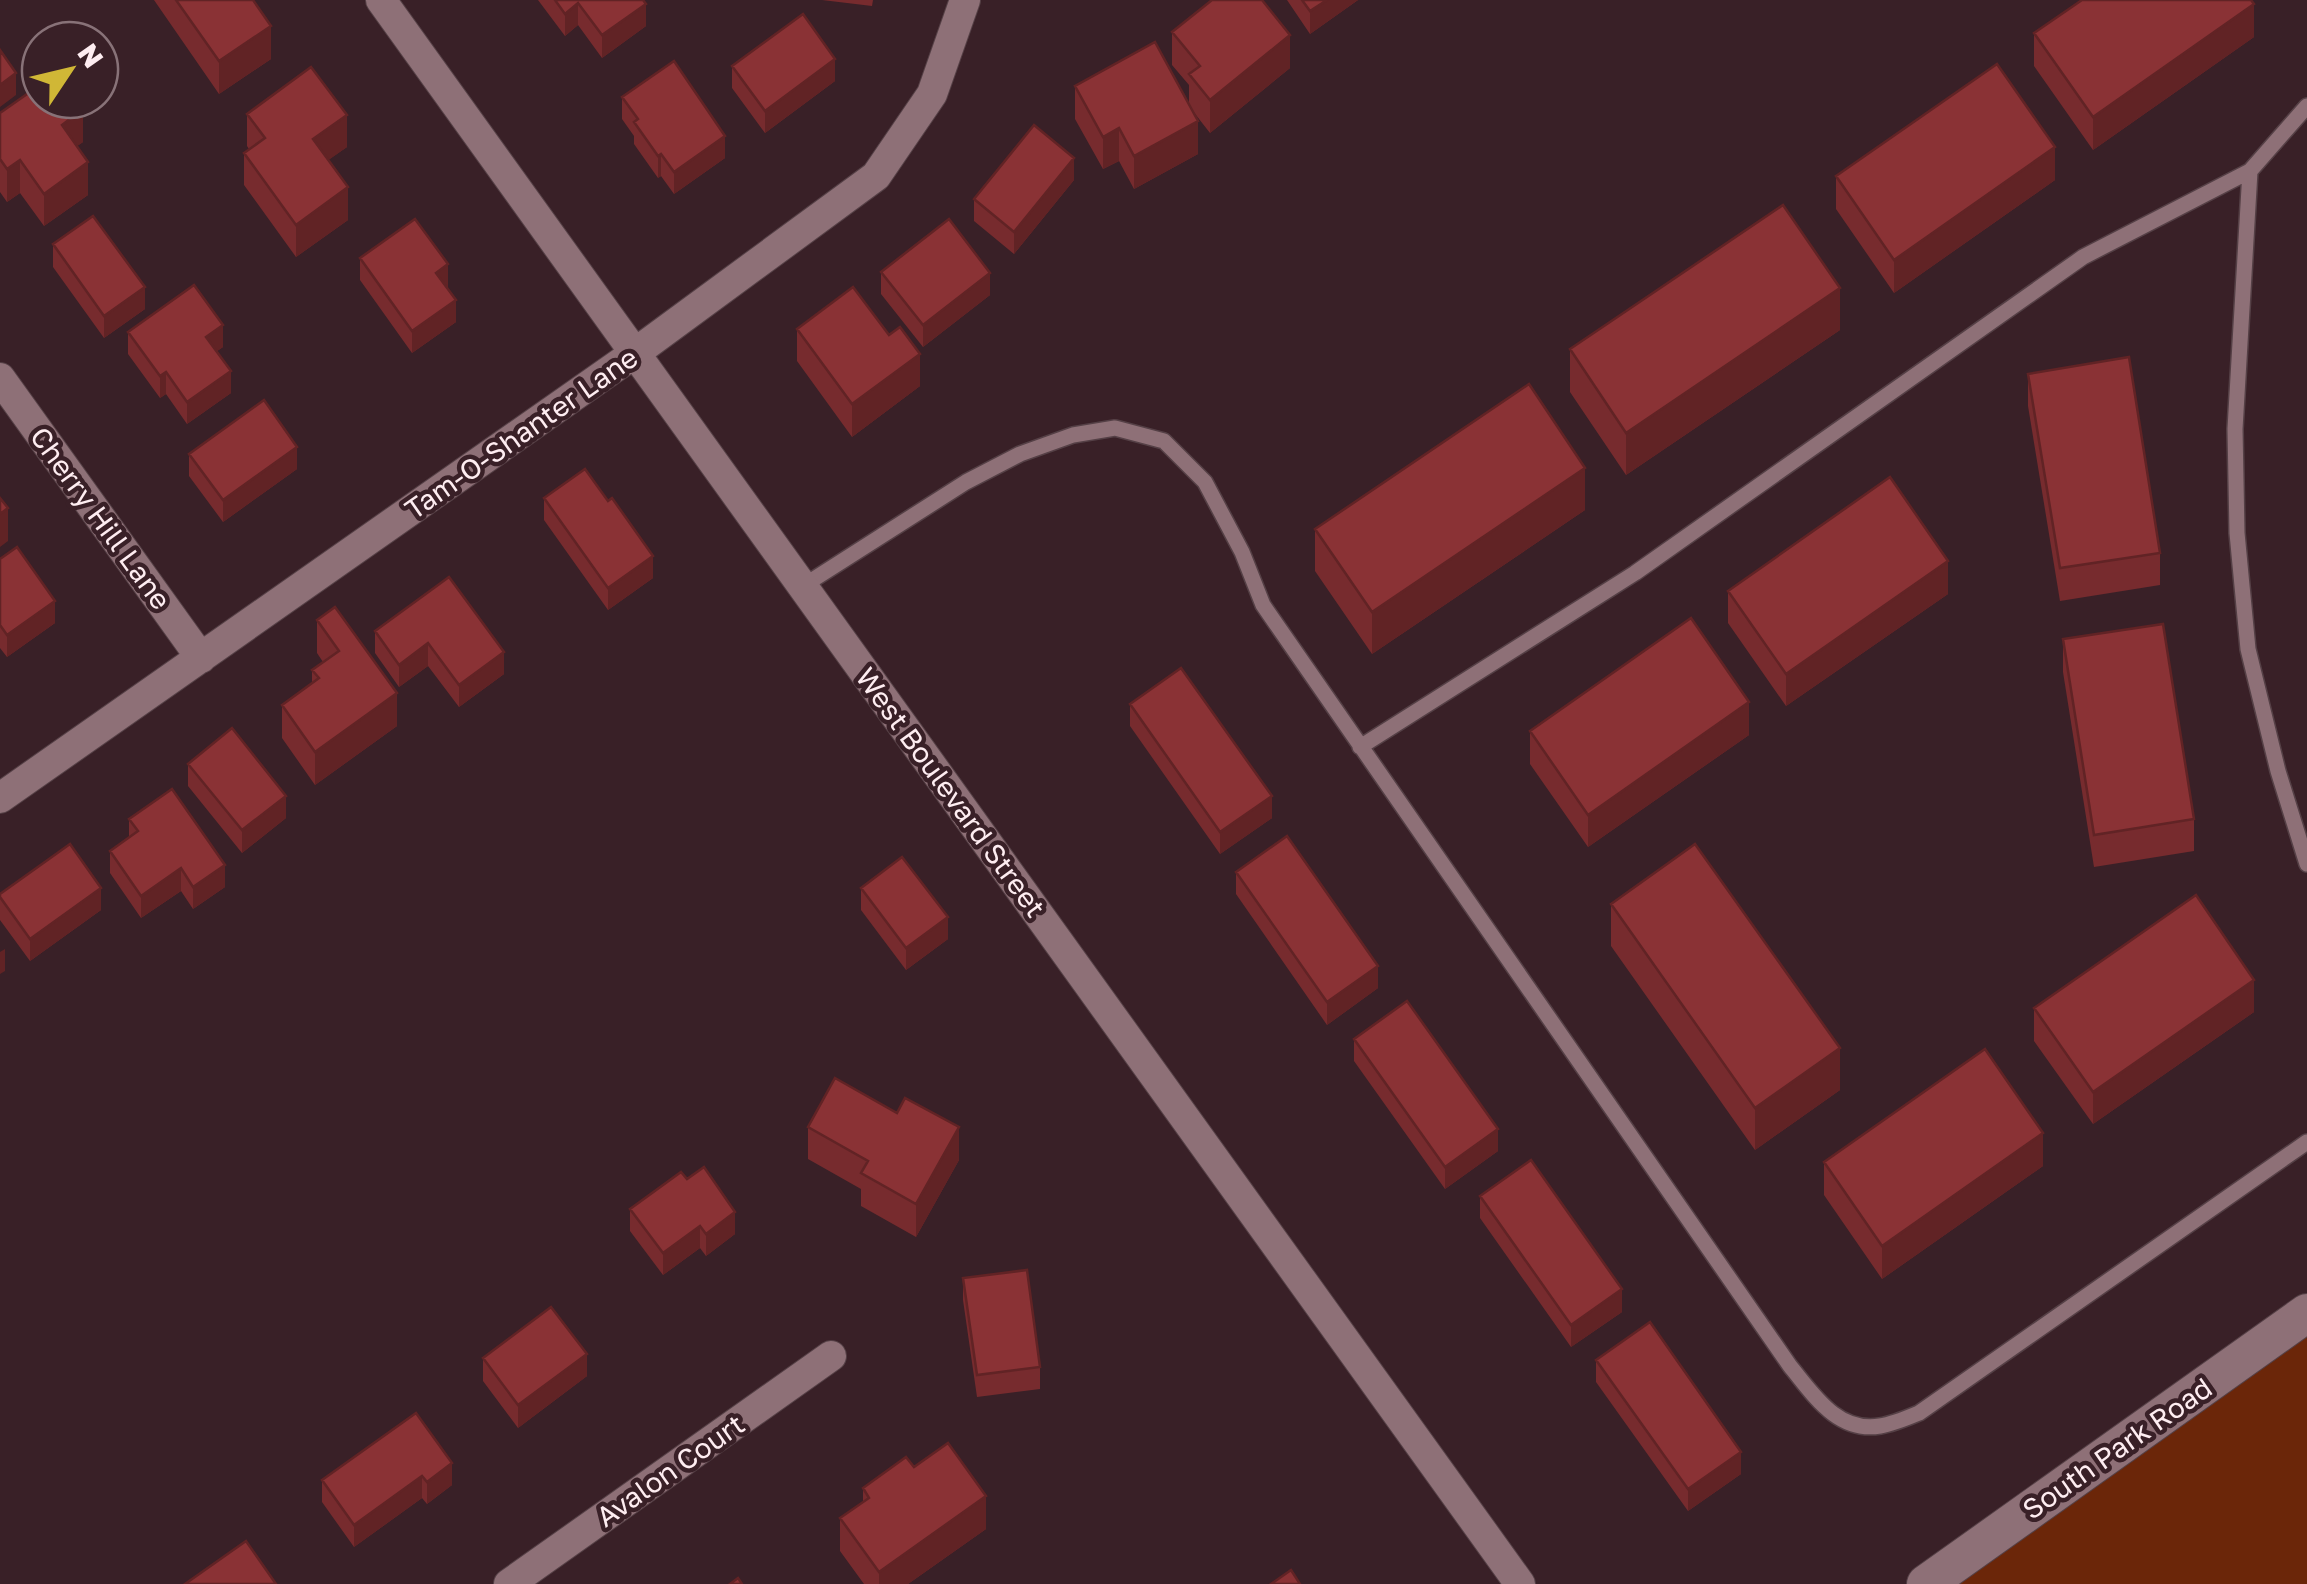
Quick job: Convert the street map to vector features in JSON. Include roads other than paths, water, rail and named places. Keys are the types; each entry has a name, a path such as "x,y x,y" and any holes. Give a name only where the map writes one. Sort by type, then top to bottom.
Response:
{"street":[{"name":"West Boulevard Street","path":"381,0 1520,1584"},
{"name":"Tam-O-Shanter Lane","path":"0,798 635,353 876,176 932,94 964,0"},
{"name":"Cherry Hill Lane","path":"0,378 201,658"},
{"name":"South Park Road","path":"1926,1584 2307,1313"},
{"name":"Avalon Court","path":"509,1584 831,1356"}],"lane":[{"path":"1360,747 1635,572 2083,257 2250,171 2307,106"},
{"path":"2250,171 2235,429 2237,534 2248,648 2278,771 2307,864"},
{"path":"803,586 966,482 1020,454 1073,435 1115,428 1164,441 1206,482 1242,552 1263,605 1790,1366 1824,1408 1849,1424 1878,1427 1919,1414 2307,1142"}]}
